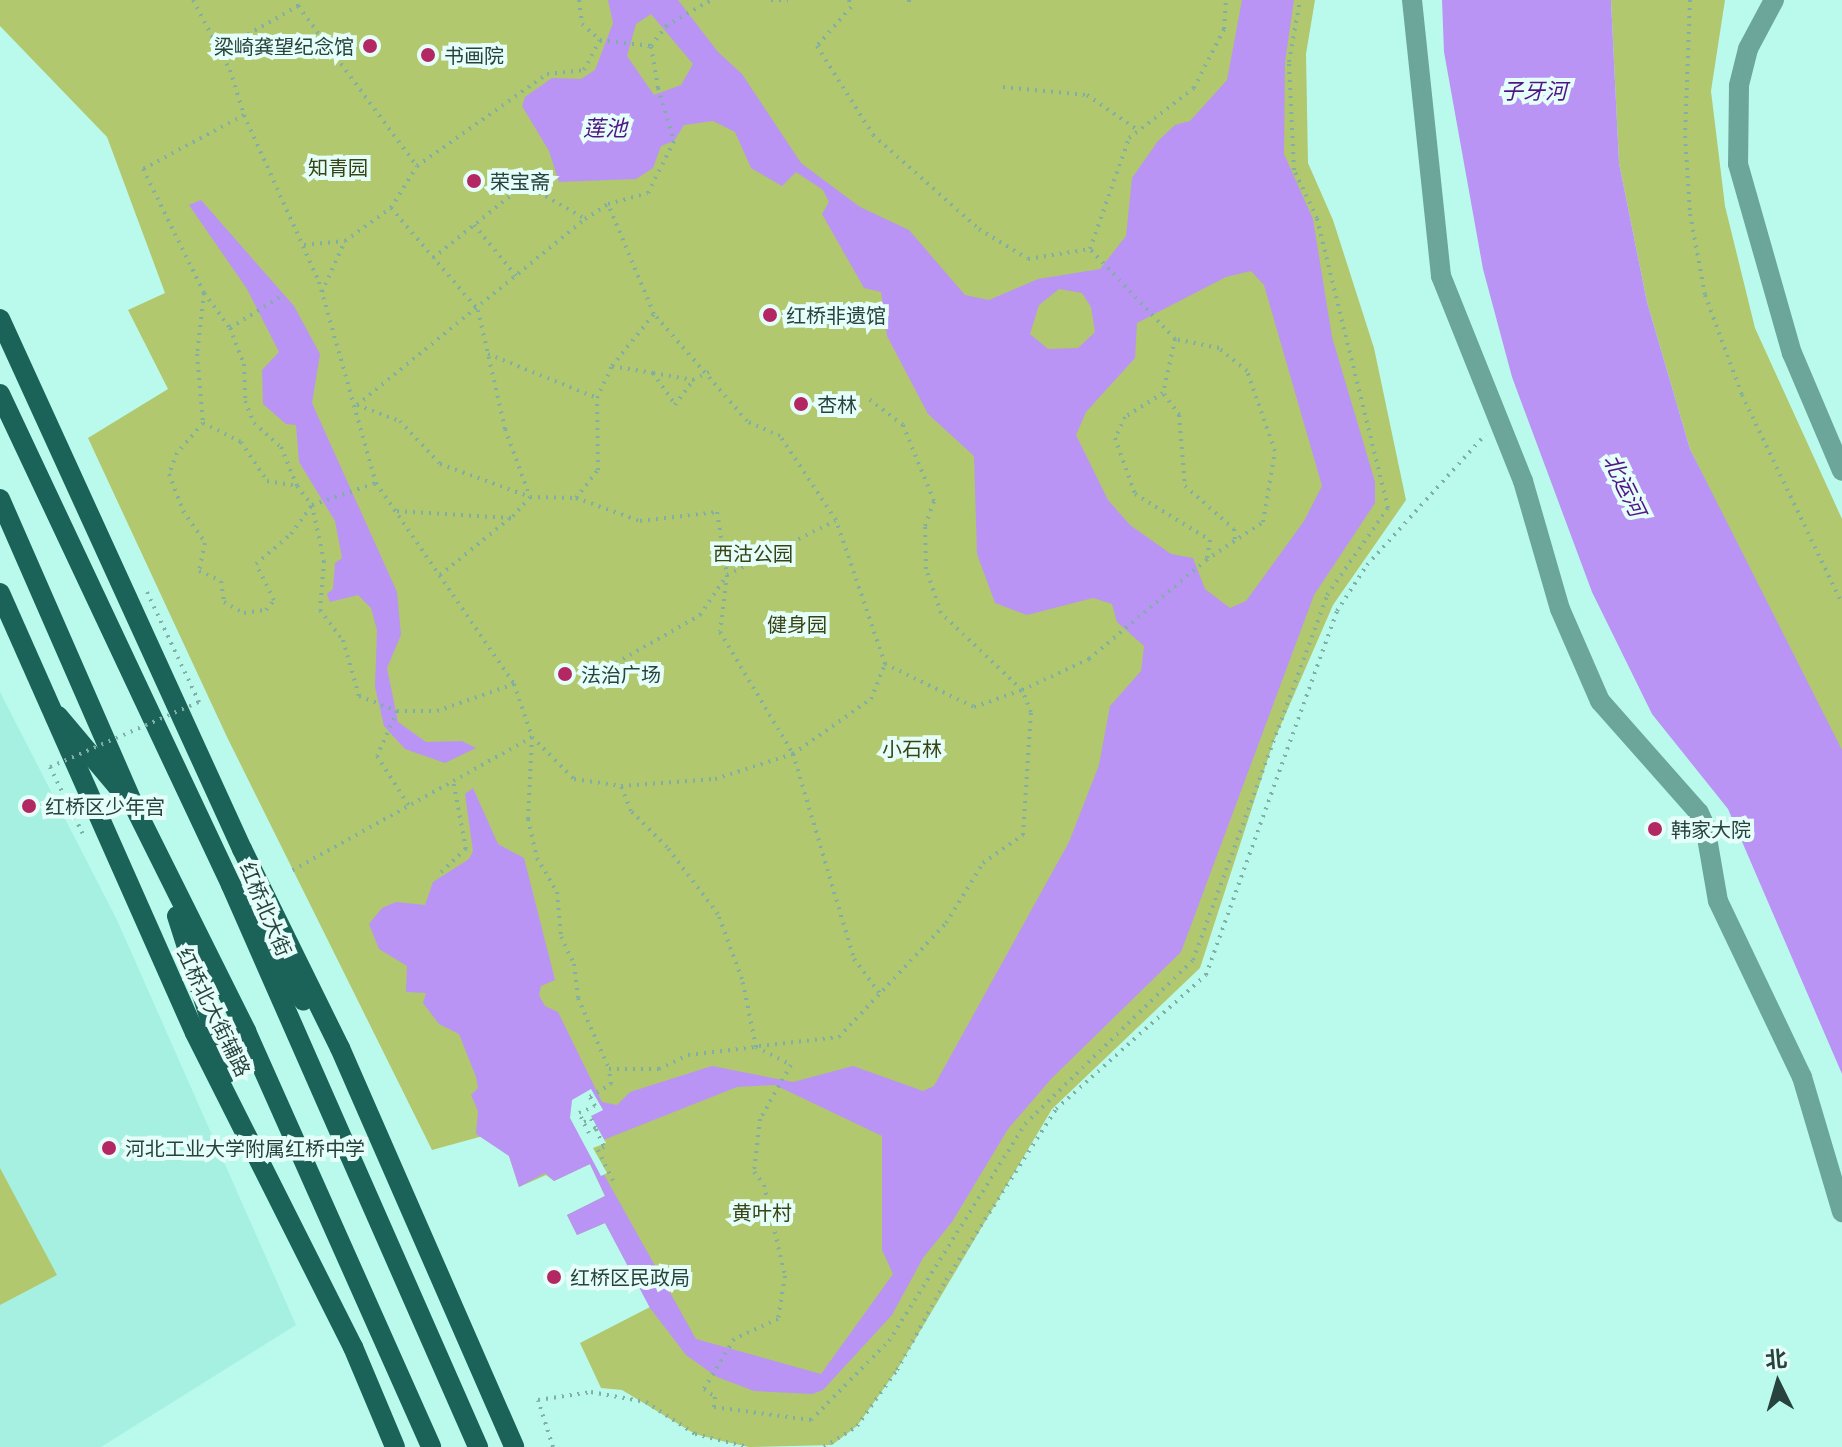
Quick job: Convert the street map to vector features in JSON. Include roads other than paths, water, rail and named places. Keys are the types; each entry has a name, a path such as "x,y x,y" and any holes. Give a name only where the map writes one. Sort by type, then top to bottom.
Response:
{"main road":[{"path":"0,319 242,849 340,1048 514,1447"},
{"name":"红桥北大街","path":"0,394 231,885 284,1014 441,1354 478,1447"},
{"path":"0,499 133,804 246,1031 431,1447"},
{"name":"红桥北大街辅路","path":"0,593 42,696 195,1033 249,1136 395,1447"},
{"path":"42,696 133,804"},
{"path":"166,874 195,980 249,1136"},
{"path":"231,885 340,1048"}],"street":[{"path":"1412,0 1441,276 1500,418 1560,609 1600,701 1699,813 1718,901 1802,1077 1842,1212"},
{"path":"1774,0 1748,49 1739,86 1738,164 1792,353 1842,471"}],"water":[{"name":"莲池","path":"608,0 678,0 718,52 742,74 801,163 860,207 909,230 965,295 989,300 1038,279 1100,269 1126,236 1132,178 1158,141 1175,125 1190,121 1227,80 1242,0 1294,0 1285,62 1284,154 1313,219 1332,337 1375,482 1375,503 1314,595 1181,952 1051,1079 1008,1129 952,1222 923,1258 892,1315 823,1390 812,1394 754,1391 717,1377 686,1355 650,1308 605,1223 577,1235 567,1215 605,1196 590,1164 554,1181 545,1173 519,1187 509,1156 476,1134 478,1111 471,1095 478,1088 459,1034 439,1024 423,1003 426,993 406,992 407,966 379,949 369,924 382,908 396,902 425,905 433,882 469,859 473,851 465,794 473,788 498,844 524,858 555,980 541,986 539,995 545,1006 558,1012 602,1102 617,1105 630,1092 712,1066 793,1082 853,1066 923,1091 934,1086 1069,842 1099,765 1110,706 1141,671 1144,646 1117,622 1112,604 1093,598 1027,615 995,603 977,554 974,456 928,414 887,336 881,292 864,288 822,214 829,202 823,190 796,172 782,186 751,168 735,132 713,121 684,125 674,141 661,146 653,168 636,179 559,182 549,151 522,106 525,97 552,78 581,79 595,70 613,23","holes":["651,14 693,64 681,85 654,95 627,56 636,24","1251,271 1264,285 1322,486 1304,521 1246,601 1230,608 1205,589 1193,558 1171,554 1130,525 1108,500 1076,435 1086,412 1135,358 1137,323 1226,277","1059,289 1082,293 1091,307 1095,332 1078,348 1048,349 1030,334 1039,305","775,1085 882,1136 882,1250 893,1274 821,1374 696,1339 588,1146 737,1087"]},
{"name":"子牙河","path":"1442,0 1611,0 1619,163 1647,302 1690,449 1842,750 1842,1074 1728,809 1652,714 1592,592 1512,377 1483,269 1444,52"},
{"path":"201,200 294,306 320,354 312,403 397,592 401,635 387,668 398,722 426,742 462,741 476,748 445,763 405,749 384,726 375,687 377,630 371,608 358,595 330,602 327,594 333,589 335,563 342,558 335,521 299,462 296,425 286,424 263,404 262,370 279,352 247,289 189,205"}],"place":[{"name":"梁崎龚望纪念馆","path":"370,46"},
{"name":"书画院","path":"428,55"},
{"name":"荣宝斋","path":"474,181"},
{"name":"红桥非遗馆","path":"770,315"},
{"name":"杏林","path":"801,404"},
{"name":"法治广场","path":"565,674"},
{"name":"红桥区少年宫","path":"29,806"},
{"name":"韩家大院","path":"1655,829"},
{"name":"河北工业大学附属红桥中学","path":"109,1148"},
{"name":"红桥区民政局","path":"554,1277"}],"park label":[{"name":"知青园","path":"338,167"},
{"name":"西沽公园","path":"753,553"},
{"name":"健身园","path":"797,624"},
{"name":"小石林","path":"912,748"},
{"name":"黄叶村","path":"762,1212"}],"water label":[{"name":"北运河","path":"1625,485"}]}
